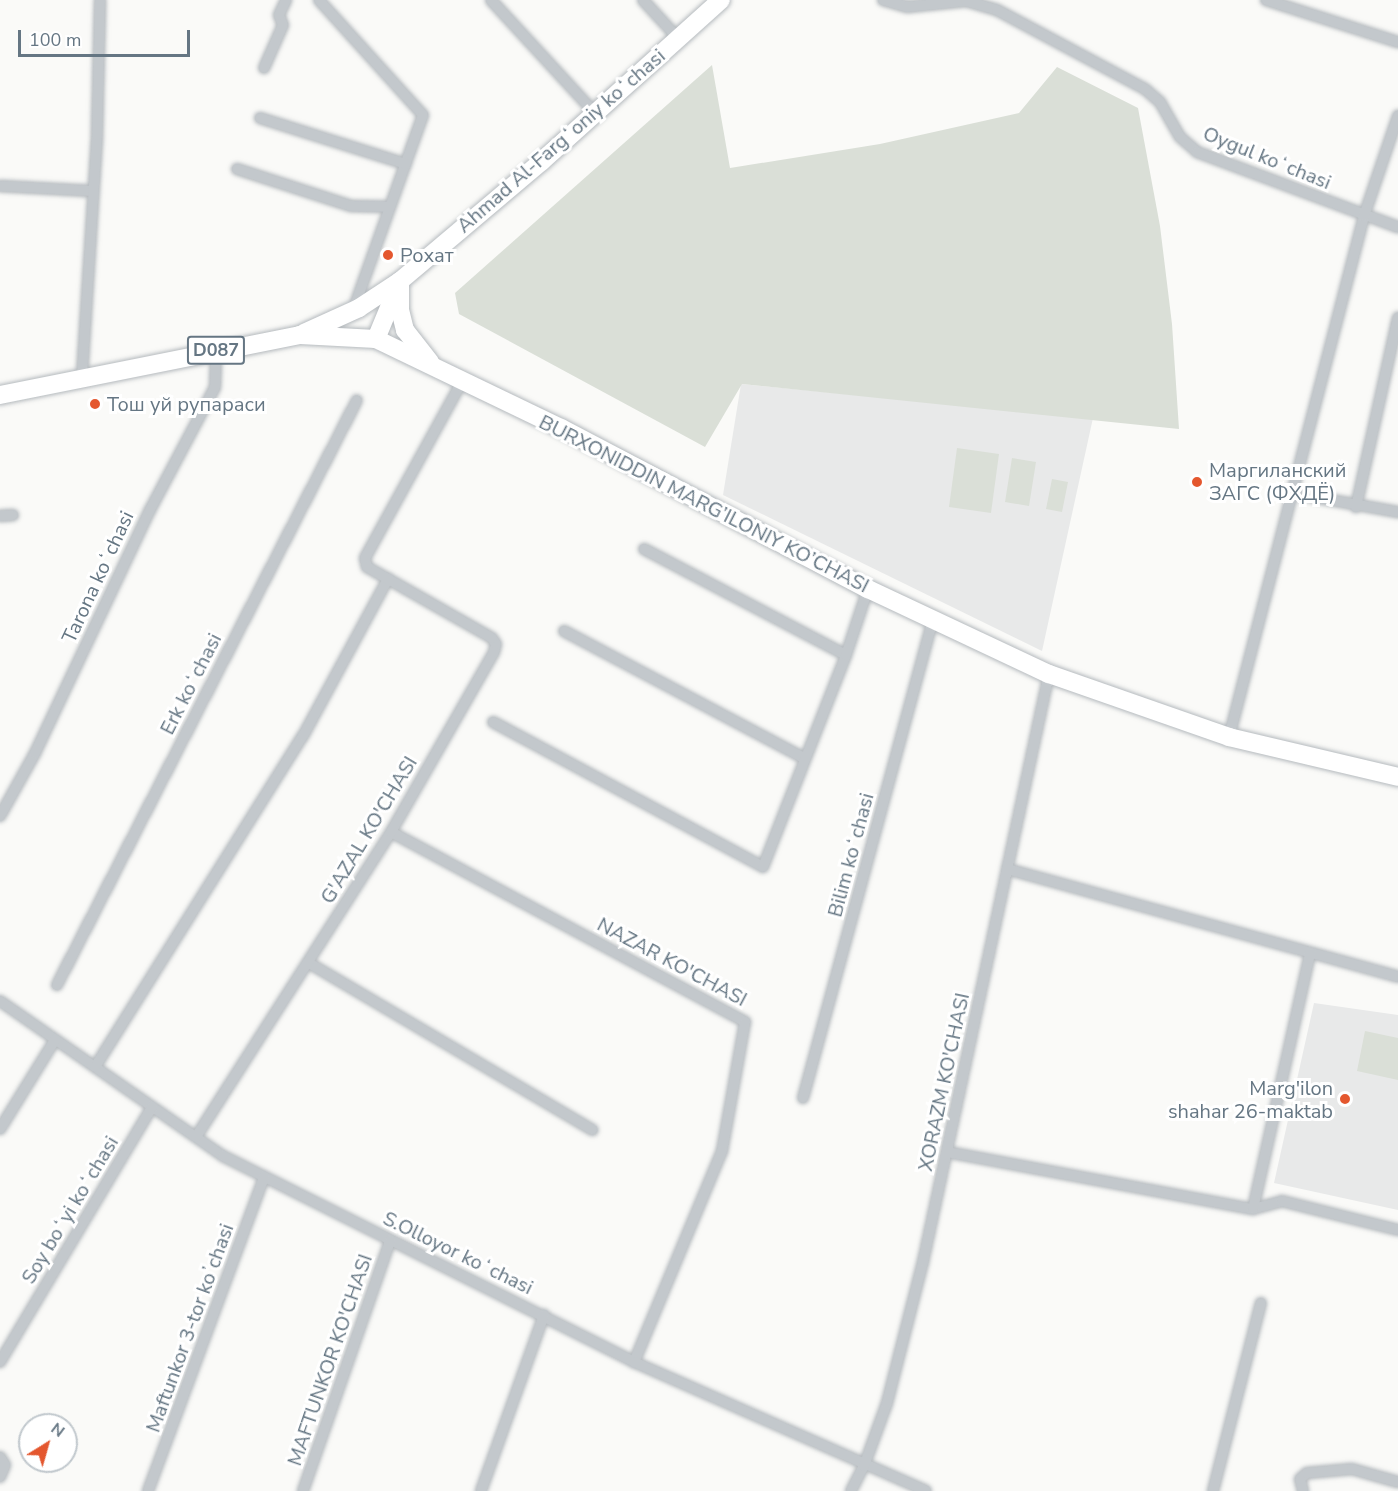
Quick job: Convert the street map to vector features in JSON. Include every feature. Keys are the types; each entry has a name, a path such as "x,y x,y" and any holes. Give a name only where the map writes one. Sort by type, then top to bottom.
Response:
{"main road":[{"name":"Ahmad Al-Fargʻoniy koʻchasi","path":"400,280 595,113 721,0"},
{"name":"D087","path":"300,335 352,311 400,280"},
{"name":"D087","path":"376,339 400,280"},
{"path":"400,280 400,310 405,330 431,364"},
{"name":"BURXONIDDIN MARG’ILONIY KO’CHASI","path":"0,395 82,376 300,335 376,339 463,380 868,589 1049,674 1229,736 1398,777"}],"street":[{"path":"82,376 100,0"},
{"path":"264,68 283,25 279,15 286,0"},
{"path":"319,0 421,111 422,118 352,311"},
{"path":"491,0 595,113"},
{"path":"643,0 678,38"},
{"name":"Oygul koʻchasi","path":"883,0 907,7 966,1 997,10 1145,89 1165,108 1180,137 1197,152 1398,227"},
{"path":"1266,0 1398,42"},
{"path":"1229,736 1364,216 1398,116"},
{"path":"260,118 406,164"},
{"path":"237,169 351,206 390,207"},
{"path":"0,186 92,191"},
{"path":"1356,507 1398,318"},
{"name":"Tarona koʻchasi","path":"0,816 35,753 150,510 215,387 216,351"},
{"name":"G'AZAL KO'CHASI","path":"196,1137 391,832 496,644 484,632 367,567 368,550 463,380"},
{"name":"Erk koʻchasi","path":"57,985 357,400"},
{"path":"1292,493 1356,507 1398,512"},
{"path":"0,516 13,515"},
{"path":"644,549 846,655"},
{"path":"95,1067 303,736 388,579"},
{"path":"494,722 763,867 846,655 868,589"},
{"name":"Bilim koʻchasi","path":"803,1098 933,621"},
{"path":"564,631 804,758"},
{"name":"XORAZM KO'CHASI","path":"850,1491 864,1466 897,1364 947,1152 1049,674"},
{"name":"NAZAR KO'CHASI","path":"391,832 745,1022 722,1151 634,1362"},
{"path":"1007,869 1398,977"},
{"path":"1253,1209 1310,953"},
{"path":"309,963 593,1130"},
{"name":"S.Olloyor koʻchasi","path":"0,1001 196,1137 264,1178 544,1315 634,1362 864,1466 926,1491"},
{"path":"0,1129 55,1040"},
{"name":"Soy boʻyi koʻchasi","path":"0,1362 152,1107"},
{"path":"947,1152 1253,1209 1282,1201 1398,1230"},
{"name":"Maftunkor 3-tor koʼchasi","path":"148,1491 264,1178"},
{"name":"MAFTUNKOR KO'CHASI","path":"303,1491 390,1241"},
{"path":"1213,1491 1261,1303"},
{"path":"481,1491 544,1315"},
{"path":"0,1457 5,1465 0,1477"},
{"path":"1303,1491 1302,1475 1318,1472 1352,1470 1398,1482"}],"shaded area":[{"path":"712,65 730,168 880,144 1019,113 1057,67 1138,108 1160,226 1172,324 1179,429 742,384 705,447 459,314 455,293"},
{"path":"741,384 1093,418 1042,651 723,495"},
{"path":"957,448 999,454 991,513 949,507"},
{"path":"1012,458 1036,462 1029,506 1005,502"},
{"path":"1052,479 1068,482 1062,512 1046,509"},
{"name":"Marg'ilon shahar 26-maktab","path":"1314,1003 1398,1015 1398,1210 1274,1183"},
{"path":"1365,1031 1398,1038 1398,1080 1357,1071"}],"place":[{"name":"Рохат","path":"388,255"},
{"name":"Тош уй рупараси","path":"95,404"},
{"name":"Маргиланский ЗАГС (ФХДЁ)","path":"1197,482"},
{"name":"Marg'ilon shahar 26-maktab","path":"1345,1099"}]}
